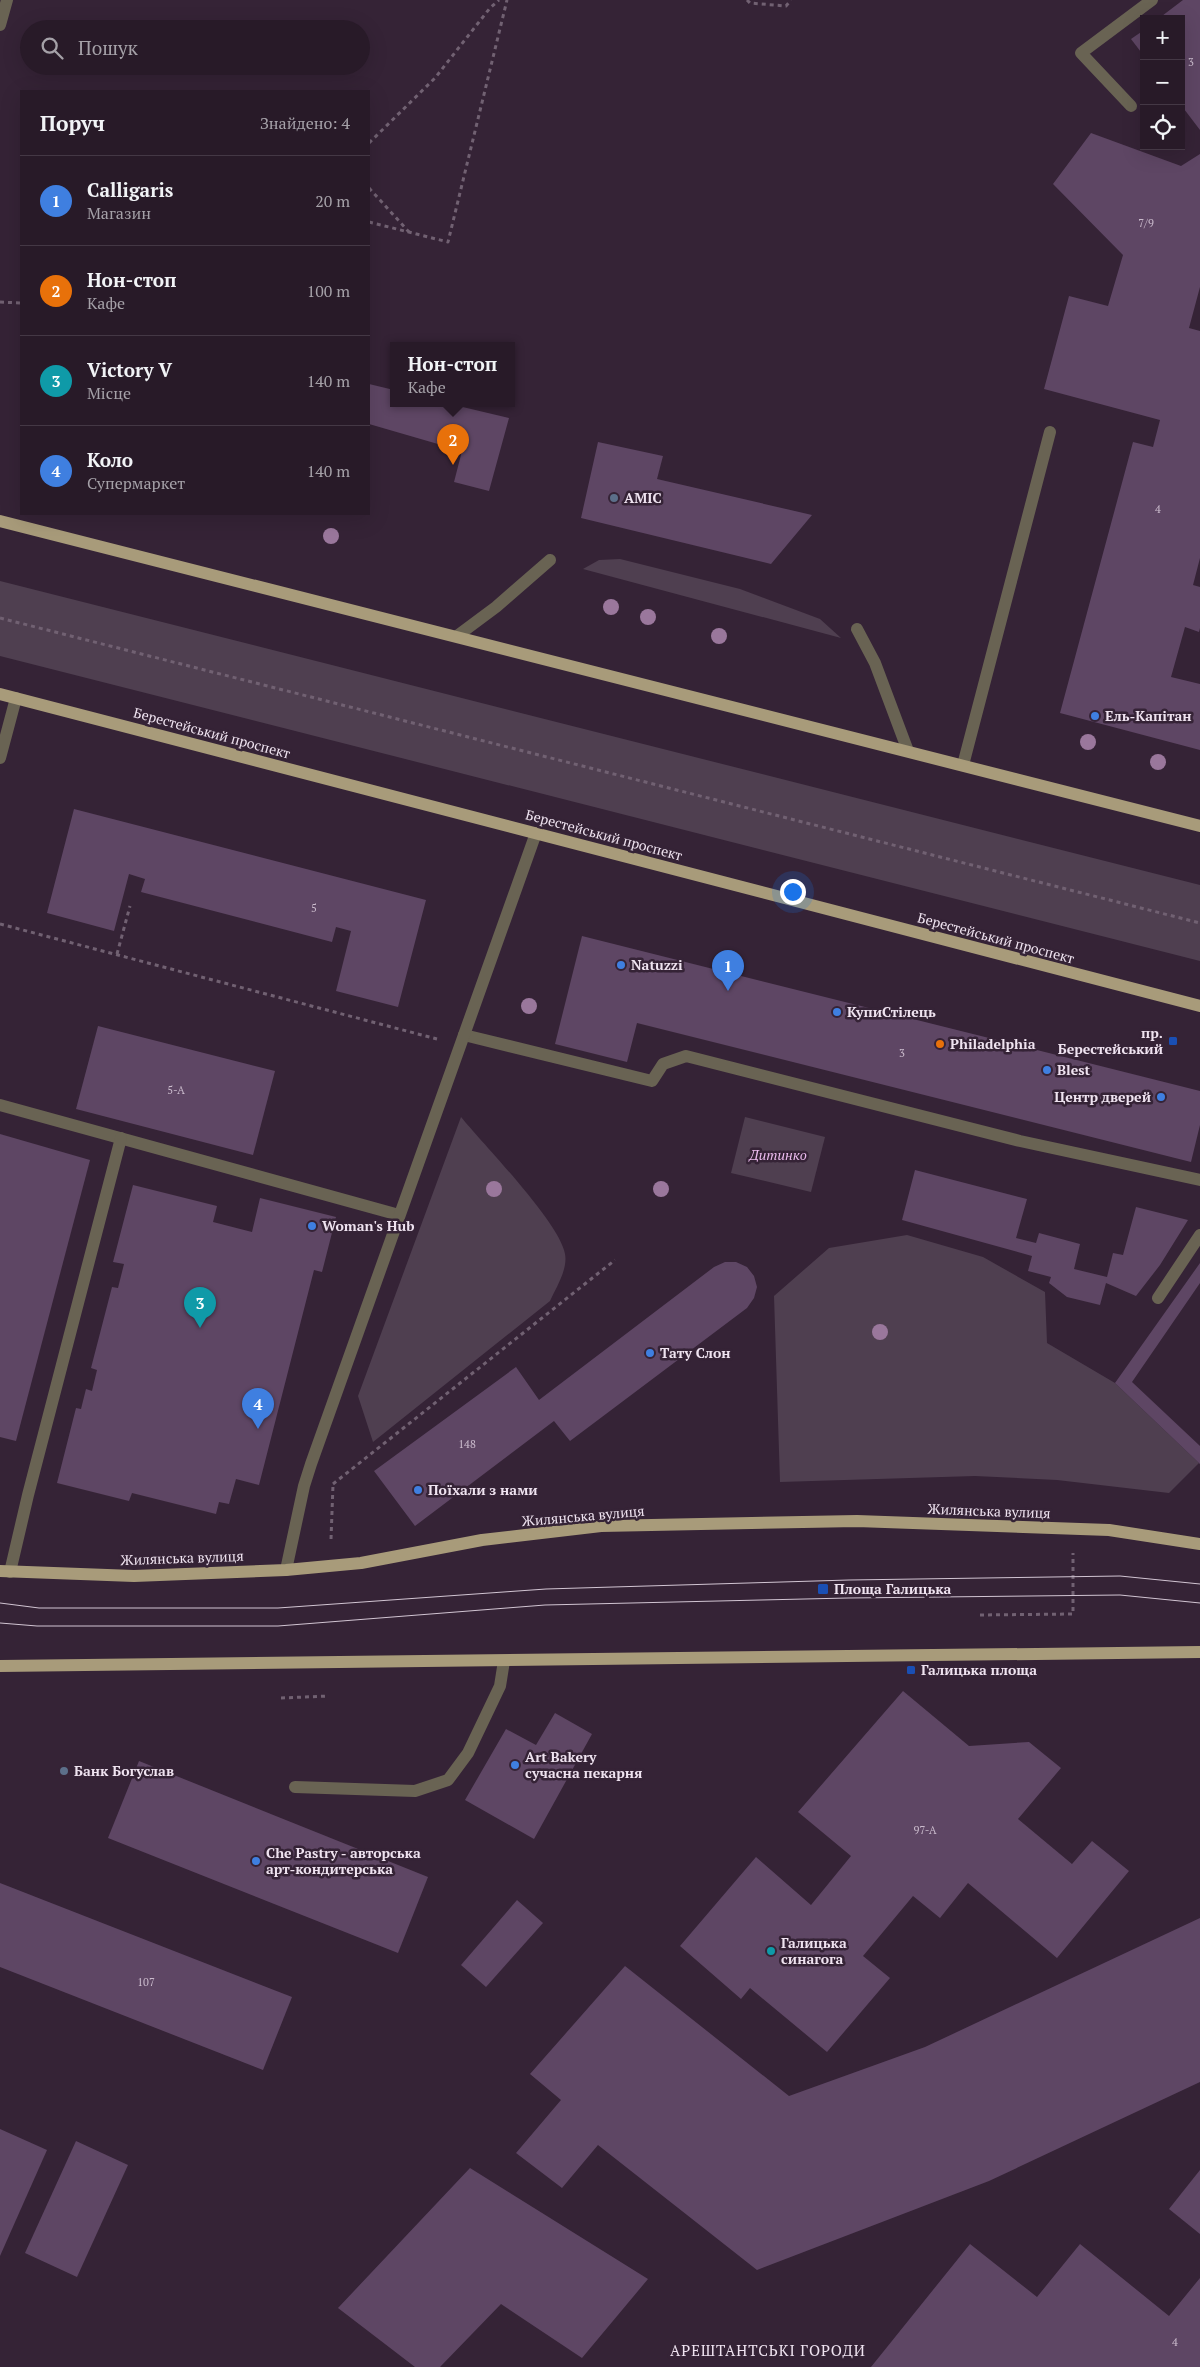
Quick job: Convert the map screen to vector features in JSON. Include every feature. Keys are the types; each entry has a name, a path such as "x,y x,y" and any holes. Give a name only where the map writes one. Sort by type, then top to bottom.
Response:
{"main road":[{"path":"0,521 1200,826"},
{"name":"Берестейський проспект","path":"0,694 1200,1006"},
{"name":"Жилянська вулиця","path":"5,1571 134,1576 286,1570 361,1563 482,1540 601,1526 857,1521 1109,1530 1200,1544"},
{"path":"0,1666 1200,1652"}],"street":[{"path":"0,25 7,0"},
{"path":"1131,106 1081,53 1152,0"},
{"path":"963,765 1050,432"},
{"path":"457,636 496,608 550,560"},
{"path":"856,628 875,664 908,751"},
{"path":"0,758 16,698"},
{"path":"286,1570 304,1486 536,833"},
{"path":"462,1040 652,1081 663,1064 686,1056 1020,1141 1200,1180"},
{"path":"0,1105 399,1215"},
{"path":"5,1571 28,1495 121,1138"},
{"path":"1158,1298 1200,1235"},
{"path":"295,1787 414,1791 448,1780 468,1753 500,1686 504,1660"}],"path":[{"path":"370,141 435,78 499,0"},
{"path":"370,222 448,242 507,0"},
{"path":"747,0 750,3 786,6 791,0"},
{"path":"370,189 409,232"},
{"path":"0,302 20,303"},
{"path":"0,618 1200,922"},
{"path":"117,954 130,906"},
{"path":"0,924 462,1040"},
{"path":"331,1539 333,1484 615,1260"},
{"path":"980,1615 1074,1614 1073,1552"},
{"path":"281,1698 329,1696"}],"green space":[{"path":"620,559 740,589 820,619 841,638 583,569 599,560"},
{"path":"0,581 1200,885 1200,961 0,656"},
{"path":"461,1117 520,1184 550,1223 560,1240 565,1254 565,1266 550,1301 373,1442 358,1396"},
{"name":"Дитинко","path":"745,1117 825,1137 811,1192 731,1173"},
{"path":"907,1235 983,1257 1045,1292 1047,1343 1115,1383 1199,1463 1169,1493 1057,1480 975,1476 780,1482 774,1296 829,1248"}],"building":[{"path":"1183,0 1200,0 1200,130 1185,110 1185,15 1163,15"},
{"path":"1140,33 1140,51 1131,39"},
{"path":"1091,133 1181,166 1200,154 1200,287 1189,328 1200,331 1200,558 1193,585 1200,587 1200,628 1199,632 1185,627 1171,677 1200,684 1200,750 1060,713 1133,442 1153,447 1160,420 1044,389 1069,296 1108,306 1123,255 1053,184"},
{"path":"370,384 390,389 390,407 463,407 509,418 489,491 454,482 462,451 370,424"},
{"path":"598,442 663,456 657,479 812,515 771,564 581,518"},
{"path":"74,809 426,900 398,1007 336,991 351,931 336,927 332,942 141,892 145,879 129,874 114,931 47,913"},
{"path":"582,936 1200,1091 1200,1125 1191,1162 637,1023 627,1062 555,1044"},
{"path":"98,1026 275,1071 253,1155 76,1109"},
{"path":"0,1134 90,1160 16,1441 0,1437"},
{"path":"915,1170 1027,1199 1016,1238 1036,1243 1039,1233 1080,1244 1074,1269 1107,1277 1113,1253 1123,1255 1136,1207 1188,1220 1160,1265 1136,1296 1106,1283 1100,1305 1067,1297 1049,1283 1051,1277 1028,1271 1032,1256 902,1220"},
{"path":"133,1185 217,1206 213,1222 252,1232 260,1198 336,1217 322,1272 314,1270 259,1485 236,1479 229,1504 219,1502 216,1514 132,1493 129,1501 57,1483 76,1408 81,1409 86,1389 92,1391 97,1370 91,1368 112,1287 118,1288 124,1264 113,1262"},
{"path":"725,1262 736,1262 747,1267 754,1276 757,1287 754,1298 747,1308 570,1441 554,1421 415,1526 374,1471 516,1367 539,1400 714,1267"},
{"path":"1200,1263 1200,1283 1132,1382 1200,1446 1200,1464 1115,1383"},
{"path":"903,1691 969,1746 1029,1742 1061,1768 1018,1819 1072,1864 1092,1841 1129,1871 1057,1958 968,1883 940,1918 913,1896 863,1956 890,1978 827,2052 750,1988 741,1999 680,1946 756,1857 811,1905 851,1856 798,1812"},
{"path":"555,1713 592,1734 534,1839 465,1800 506,1729 536,1745"},
{"path":"139,1761 428,1877 398,1953 108,1838"},
{"path":"0,1883 292,1997 263,2070 0,1967"},
{"path":"517,1900 543,1923 486,1987 461,1965"},
{"path":"1200,1918 1200,2082 989,2181 757,2270 598,2145 562,2188 516,2153 561,2100 530,2074 625,1966 789,2096 925,2047"},
{"path":"0,2129 47,2150 0,2256"},
{"path":"76,2141 128,2165 77,2277 25,2253"},
{"path":"470,2168 648,2279 582,2358 501,2304 440,2367 415,2367 338,2308"},
{"path":"1200,2170 1200,2234 1169,2209"},
{"path":"970,2244 1037,2297 1080,2244 1169,2316 1200,2278 1200,2367 871,2367"}],"tram line":[{"path":"0,1603 39,1608 278,1608 546,1589 849,1580 1120,1576 1200,1584"},
{"path":"0,1623 37,1626 278,1626 545,1605 848,1598 1120,1595 1200,1603"}],"place":[{"name":"Нон-стоп","path":"453,465"},
{"name":"AMIC","path":"614,498"},
{"name":"Ель-Капітан","path":"1095,716"},
{"name":"Natuzzi","path":"621,965"},
{"name":"Calligaris","path":"728,991"},
{"name":"КупиСтілець","path":"837,1012"},
{"name":"пр. Берестейський","path":"1173,1041"},
{"name":"Philadelphia","path":"940,1044"},
{"name":"Blest","path":"1047,1070"},
{"name":"Центр дверей","path":"1161,1097"},
{"name":"Woman's Hub","path":"312,1226"},
{"name":"Victory V","path":"200,1328"},
{"name":"Тату Слон","path":"650,1353"},
{"name":"Коло","path":"258,1429"},
{"name":"Поїхали з нами","path":"418,1490"},
{"name":"Площа Галицька","path":"823,1589"},
{"name":"Галицька площа","path":"911,1670"},
{"name":"Art Bakery сучасна пекарня","path":"515,1765"},
{"name":"Банк Богуслав","path":"64,1771"},
{"name":"Che Pastry - авторська арт-кондитерська","path":"256,1861"},
{"name":"Галицька синагога","path":"771,1951"}],"district":[{"name":"АРЕШТАНТСЬКІ ГОРОДИ","path":"768,2351"}]}
